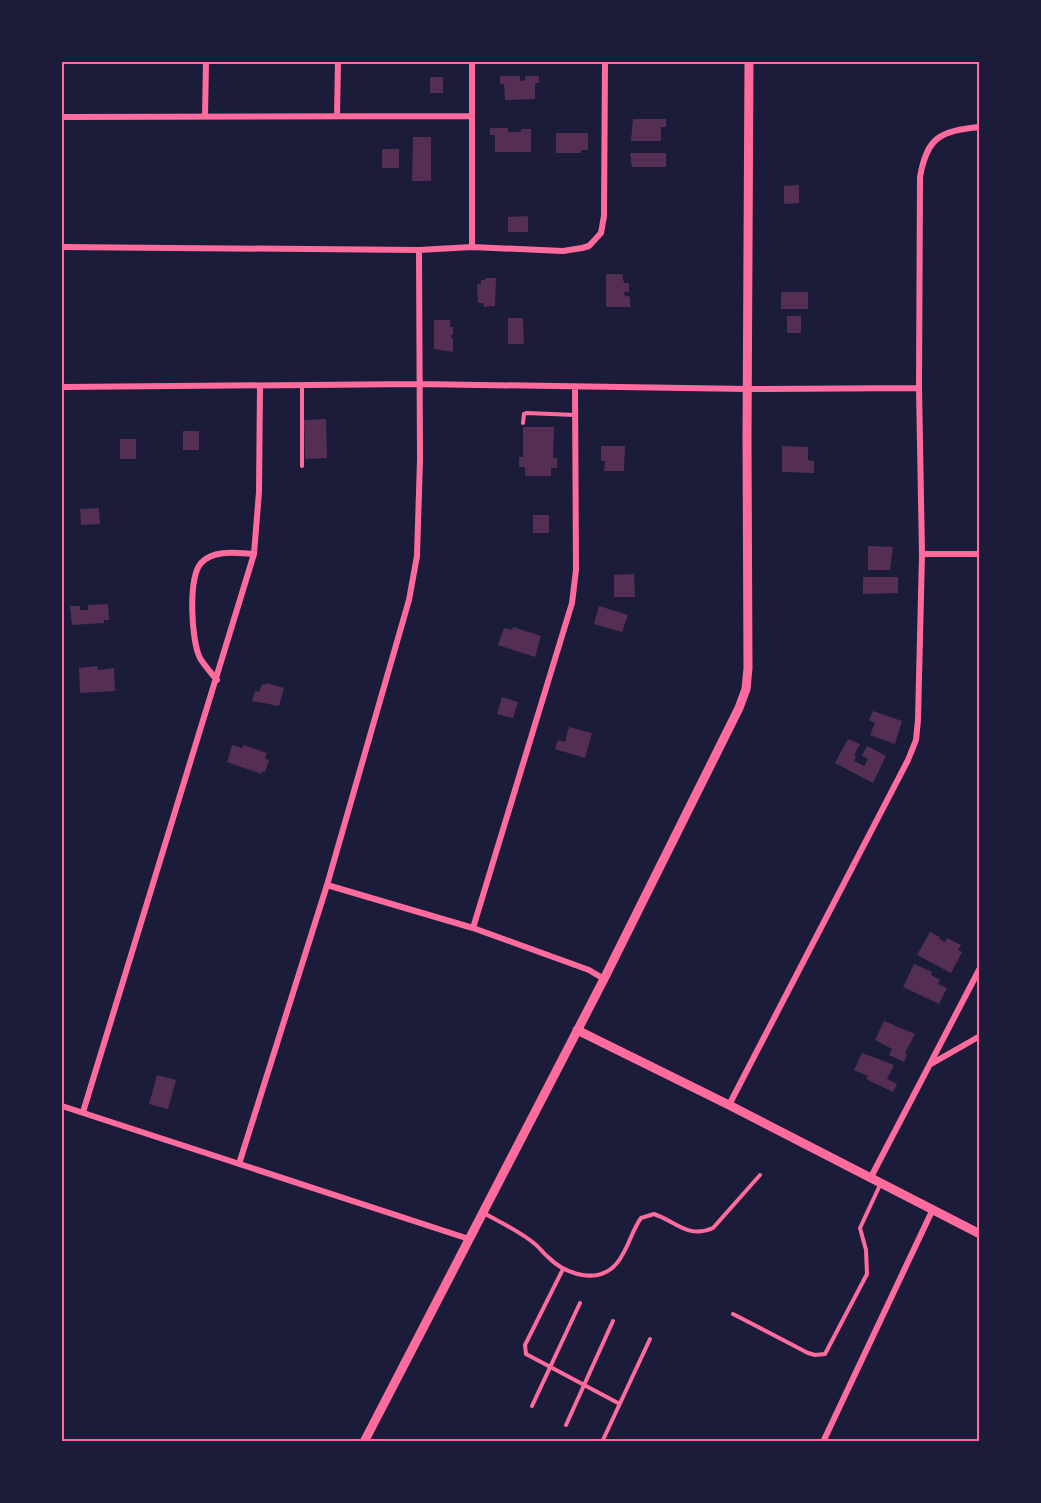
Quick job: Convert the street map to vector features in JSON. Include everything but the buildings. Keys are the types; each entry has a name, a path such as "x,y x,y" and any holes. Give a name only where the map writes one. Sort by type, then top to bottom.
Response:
{"street":[{"path":"205,116 206,62"},
{"path":"337,116 338,62"},
{"path":"472,62 472,247"},
{"path":"62,247 418,250 472,247 563,251 589,246 601,233 604,216 605,62"},
{"path":"364,1442 604,979 730,728 746,689 748,668 749,62"},
{"path":"62,117 471,116"},
{"path":"729,1105 836,902 916,740 922,554 919,388 920,177 924,155 932,143 948,133 980,127"},
{"path":"239,1164 327,885 409,600 417,556 420,460 418,250"},
{"path":"62,387 418,384 748,389 919,388"},
{"path":"83,1112 254,555 259,492 261,386"},
{"path":"473,928 572,603 576,570 574,387"},
{"path":"217,680 200,658 194,638 193,587 196,572 202,562 214,555 229,553 254,555"},
{"path":"922,554 980,554"},
{"path":"327,885 473,928 589,970 604,979"},
{"path":"870,1179 980,968"},
{"path":"577,1030 729,1105 979,1234"},
{"path":"930,1064 980,1036"},
{"path":"62,1106 469,1239"},
{"path":"823,1442 932,1210"}],"lane":[{"path":"302,386 302,466"},
{"path":"523,423 524,414 527,413 575,416"},
{"path":"483,1213 530,1240 563,1269 594,1276 606,1273 618,1263 638,1222 647,1215 654,1214 662,1217 691,1232 706,1231 713,1228 760,1174"},
{"path":"733,1314 808,1353 825,1354 867,1274 866,1250 860,1228 881,1184"},
{"path":"563,1269 524,1347 526,1354 618,1403"},
{"path":"532,1406 580,1303"},
{"path":"566,1425 613,1321"},
{"path":"602,1442 618,1403 650,1339"}]}
